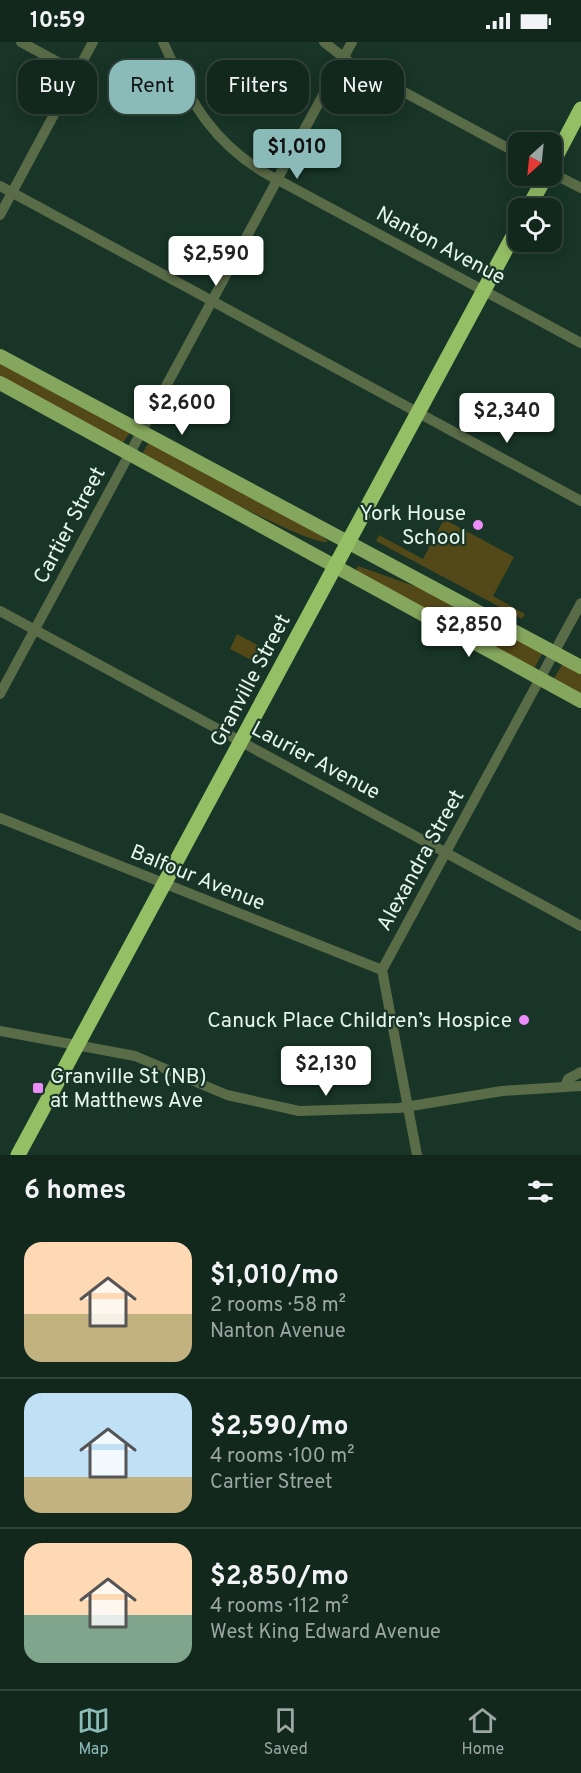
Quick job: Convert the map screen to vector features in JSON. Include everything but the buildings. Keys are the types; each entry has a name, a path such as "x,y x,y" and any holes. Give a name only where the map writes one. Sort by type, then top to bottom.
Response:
{"highway":[{"path":"562,145 581,110"},
{"name":"Granville Street","path":"18,1155 508,245"}],"main road":[{"path":"0,356 581,667"},
{"path":"0,383 581,701"}],"street":[{"path":"21,42 54,60"},
{"path":"83,60 93,42"},
{"name":"Nanton Avenue","path":"163,42 182,84 214,132 234,152 278,180 581,343"},
{"path":"324,42 343,58 508,148"},
{"name":"Cartier Street","path":"0,694 352,42"},
{"path":"0,215 54,114"},
{"path":"562,178 581,188"},
{"path":"0,186 581,501"},
{"name":"Alexandra Street","path":"382,970 581,603"},
{"name":"Laurier Avenue","path":"0,611 581,926"},
{"name":"Balfour Avenue","path":"0,818 382,970"},
{"path":"382,970 417,1155"},
{"path":"0,1031 135,1056 200,1085 262,1104 299,1111 358,1111 408,1107 502,1090 581,1086"},
{"path":"565,1086 568,1079 581,1072"}],"shaded area":[{"path":"0,361 130,432 123,443 0,378"},
{"path":"149,442 321,535 328,542 315,540 267,520 142,454"},
{"path":"444,519 514,557 493,596 525,614 522,619 376,541 379,535 423,559"},
{"path":"358,566 420,588 543,652 534,669 360,574 356,569"},
{"path":"237,634 263,648 255,662 230,649"},
{"path":"563,663 581,673 581,695 553,680"}],"place":[{"name":"York House School","path":"478,525"},
{"name":"Canuck Place Children’s Hospice","path":"524,1020"},
{"name":"Granville St (NB) at Matthews Ave","path":"38,1088"}]}
